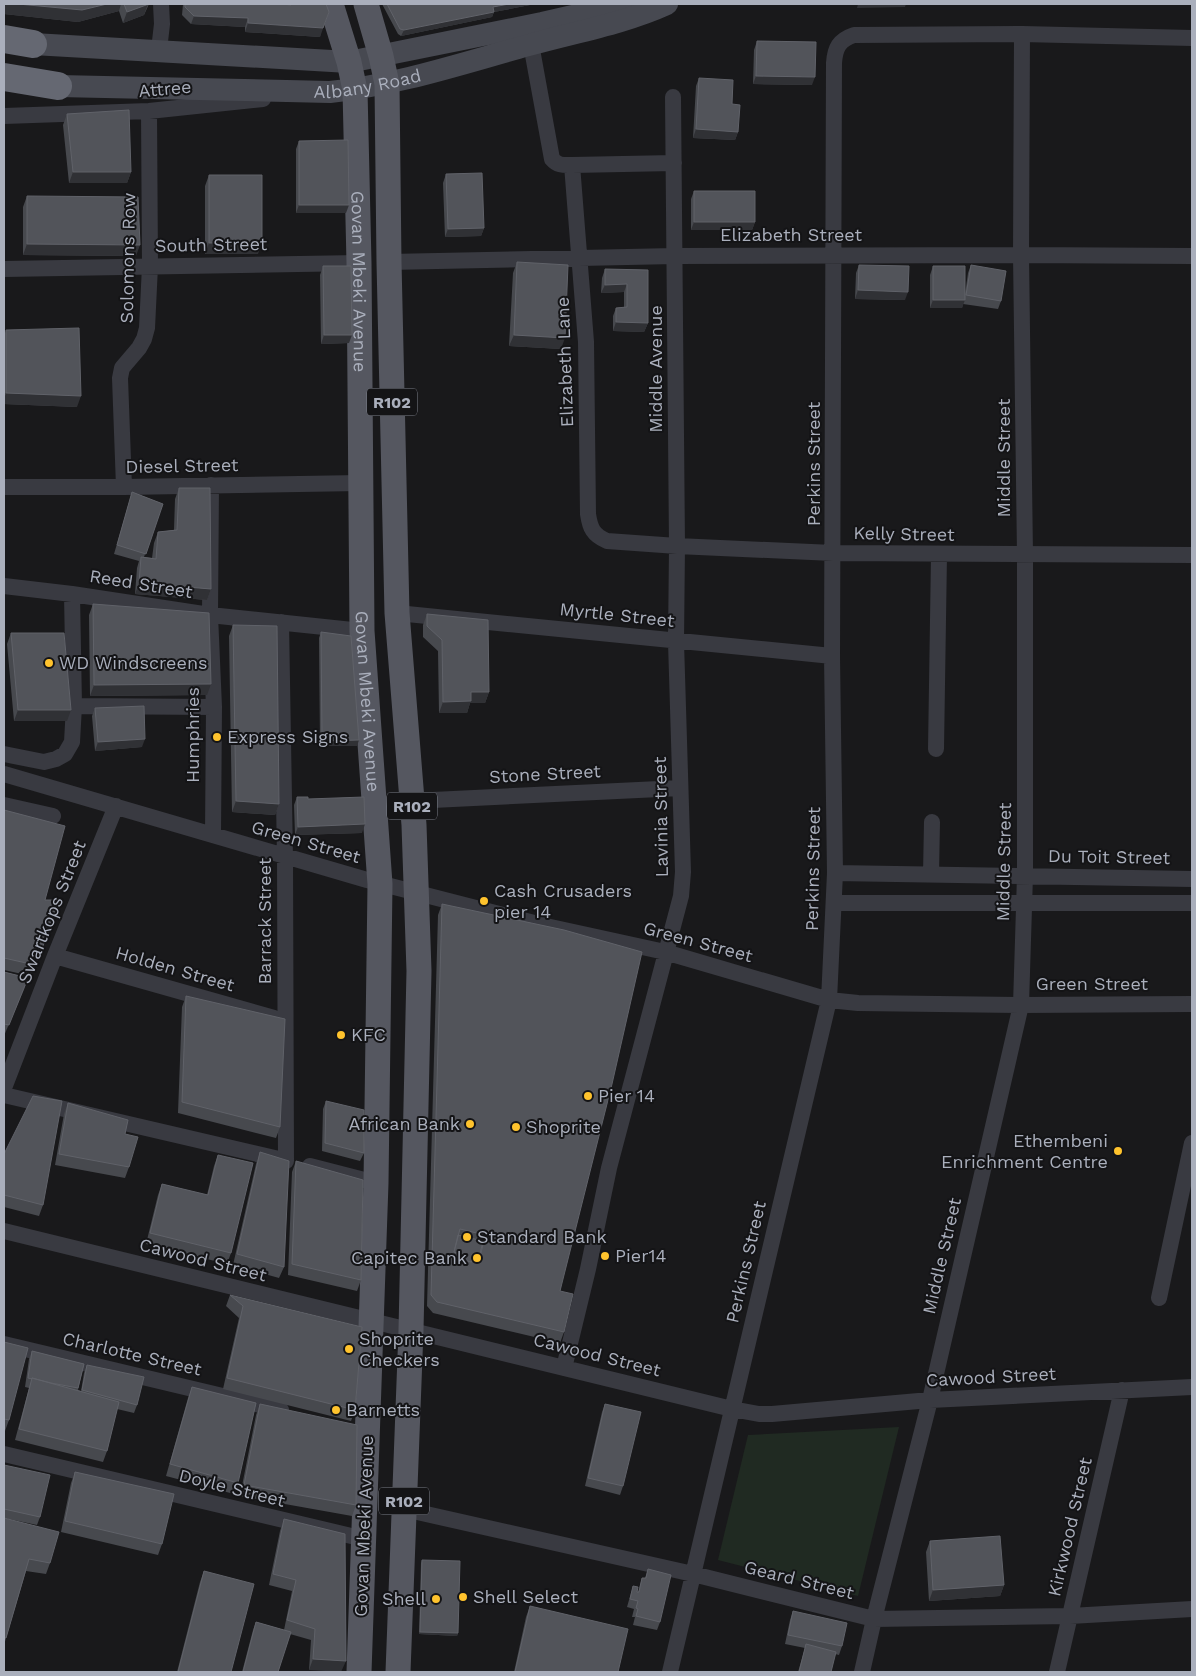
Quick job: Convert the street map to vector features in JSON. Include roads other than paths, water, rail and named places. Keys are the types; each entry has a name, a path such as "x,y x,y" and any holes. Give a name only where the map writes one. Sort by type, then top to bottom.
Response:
{"highway":[{"path":"4,39 33,44"},
{"path":"4,43 33,44"},
{"path":"4,77 58,86"},
{"path":"4,88 58,86"}],"main road":[{"name":"Govan Mbeki Avenue","path":"331,4 350,62 355,90 359,263 362,631 380,884 372,1321 358,1428 364,1540 359,1672"},
{"name":"Govan Mbeki Avenue","path":"366,4 387,84 397,613 412,801 419,971 410,1330 398,1672"},
{"name":"Albany Road","path":"33,44 350,62 542,23 624,4"},
{"name":"Albany Road","path":"58,86 330,92 355,90 387,84 606,25 660,5"}],"street":[{"path":"159,50 162,24 161,4"},
{"path":"1022,34 1192,38"},
{"name":"Perkins Street","path":"670,1672 829,1000 835,873 832,656 834,63 836,48 842,40 854,35 1022,34"},
{"name":"Middle Street","path":"862,1672 930,1400 1021,1005 1025,903 1025,555 1021,255 1022,34"},
{"path":"531,44 552,159 556,163 561,165 674,163"},
{"name":"Attree","path":"4,116 149,111 330,92"},
{"name":"Middle Avenue","path":"673,97 677,546 676,642"},
{"name":"Solomons Row","path":"124,487 120,378 122,368 139,348 146,334 150,266 149,111"},
{"name":"Elizabeth Lane","path":"572,165 586,342 588,514 593,533 607,541 615,542"},
{"name":"Elizabeth Street","path":"389,262 675,256 1192,256"},
{"name":"South Street","path":"4,268 359,263"},
{"name":"Diesel Street","path":"5,487 360,483"},
{"name":"Humphries","path":"211,485 210,615 214,707 213,835"},
{"name":"Kelly Street","path":"615,542 833,553 1192,555"},
{"path":"936,749 939,555"},
{"name":"Reed Street","path":"4,586 72,594 210,615 362,631"},
{"path":"4,754 44,762 56,760 65,754 72,742 74,735 74,706 72,594"},
{"name":"Myrtle Street","path":"397,613 832,656"},
{"name":"Barrack Street","path":"281,622 285,858 286,1161"},
{"name":"Lavinia Street","path":"564,1368 588,1269 609,1168 681,896 684,872 676,642"},
{"path":"74,706 214,707"},
{"name":"Green Street","path":"4,774 60,789 285,858 546,926 665,952 829,1000 858,1003 1021,1005 1192,1004"},
{"name":"Stone Street","path":"412,801 680,788"},
{"path":"4,805 53,816"},
{"name":"Swartkops Street","path":"4,1088 116,806"},
{"path":"931,874 932,822"},
{"name":"Du Toit Street","path":"835,873 1192,879"},
{"path":"834,903 1192,903"},
{"name":"Holden Street","path":"55,956 285,1021"},
{"path":"4,1095 376,1182"},
{"path":"1159,1298 1192,1143"},
{"name":"Cawood Street","path":"4,1231 281,1300 759,1414 930,1400 1192,1387"},
{"name":"Charlotte Street","path":"4,1344 301,1414"},
{"name":"Kirkwood Street","path":"1057,1672 1122,1390"},
{"name":"Doyle Street","path":"4,1454 364,1540"},
{"name":"Geard Street","path":"404,1509 693,1574 874,1619 1070,1616 1192,1609"}],"place":[{"name":"WD Windscreens","path":"49,663"},
{"name":"Express Signs","path":"217,737"},
{"name":"Cash Crusaders pier 14","path":"484,901"},
{"name":"KFC","path":"341,1035"},
{"name":"Pier 14","path":"588,1096"},
{"name":"African Bank","path":"470,1124"},
{"name":"Shoprite","path":"516,1127"},
{"name":"Ethembeni Enrichment Centre","path":"1118,1151"},
{"name":"Standard Bank","path":"467,1237"},
{"name":"Pier14","path":"605,1256"},
{"name":"Capitec Bank","path":"477,1258"},
{"name":"Shoprite Checkers","path":"349,1349"},
{"name":"Barnetts","path":"336,1410"},
{"name":"Shell Select","path":"463,1597"},
{"name":"Shell","path":"436,1599"}]}
